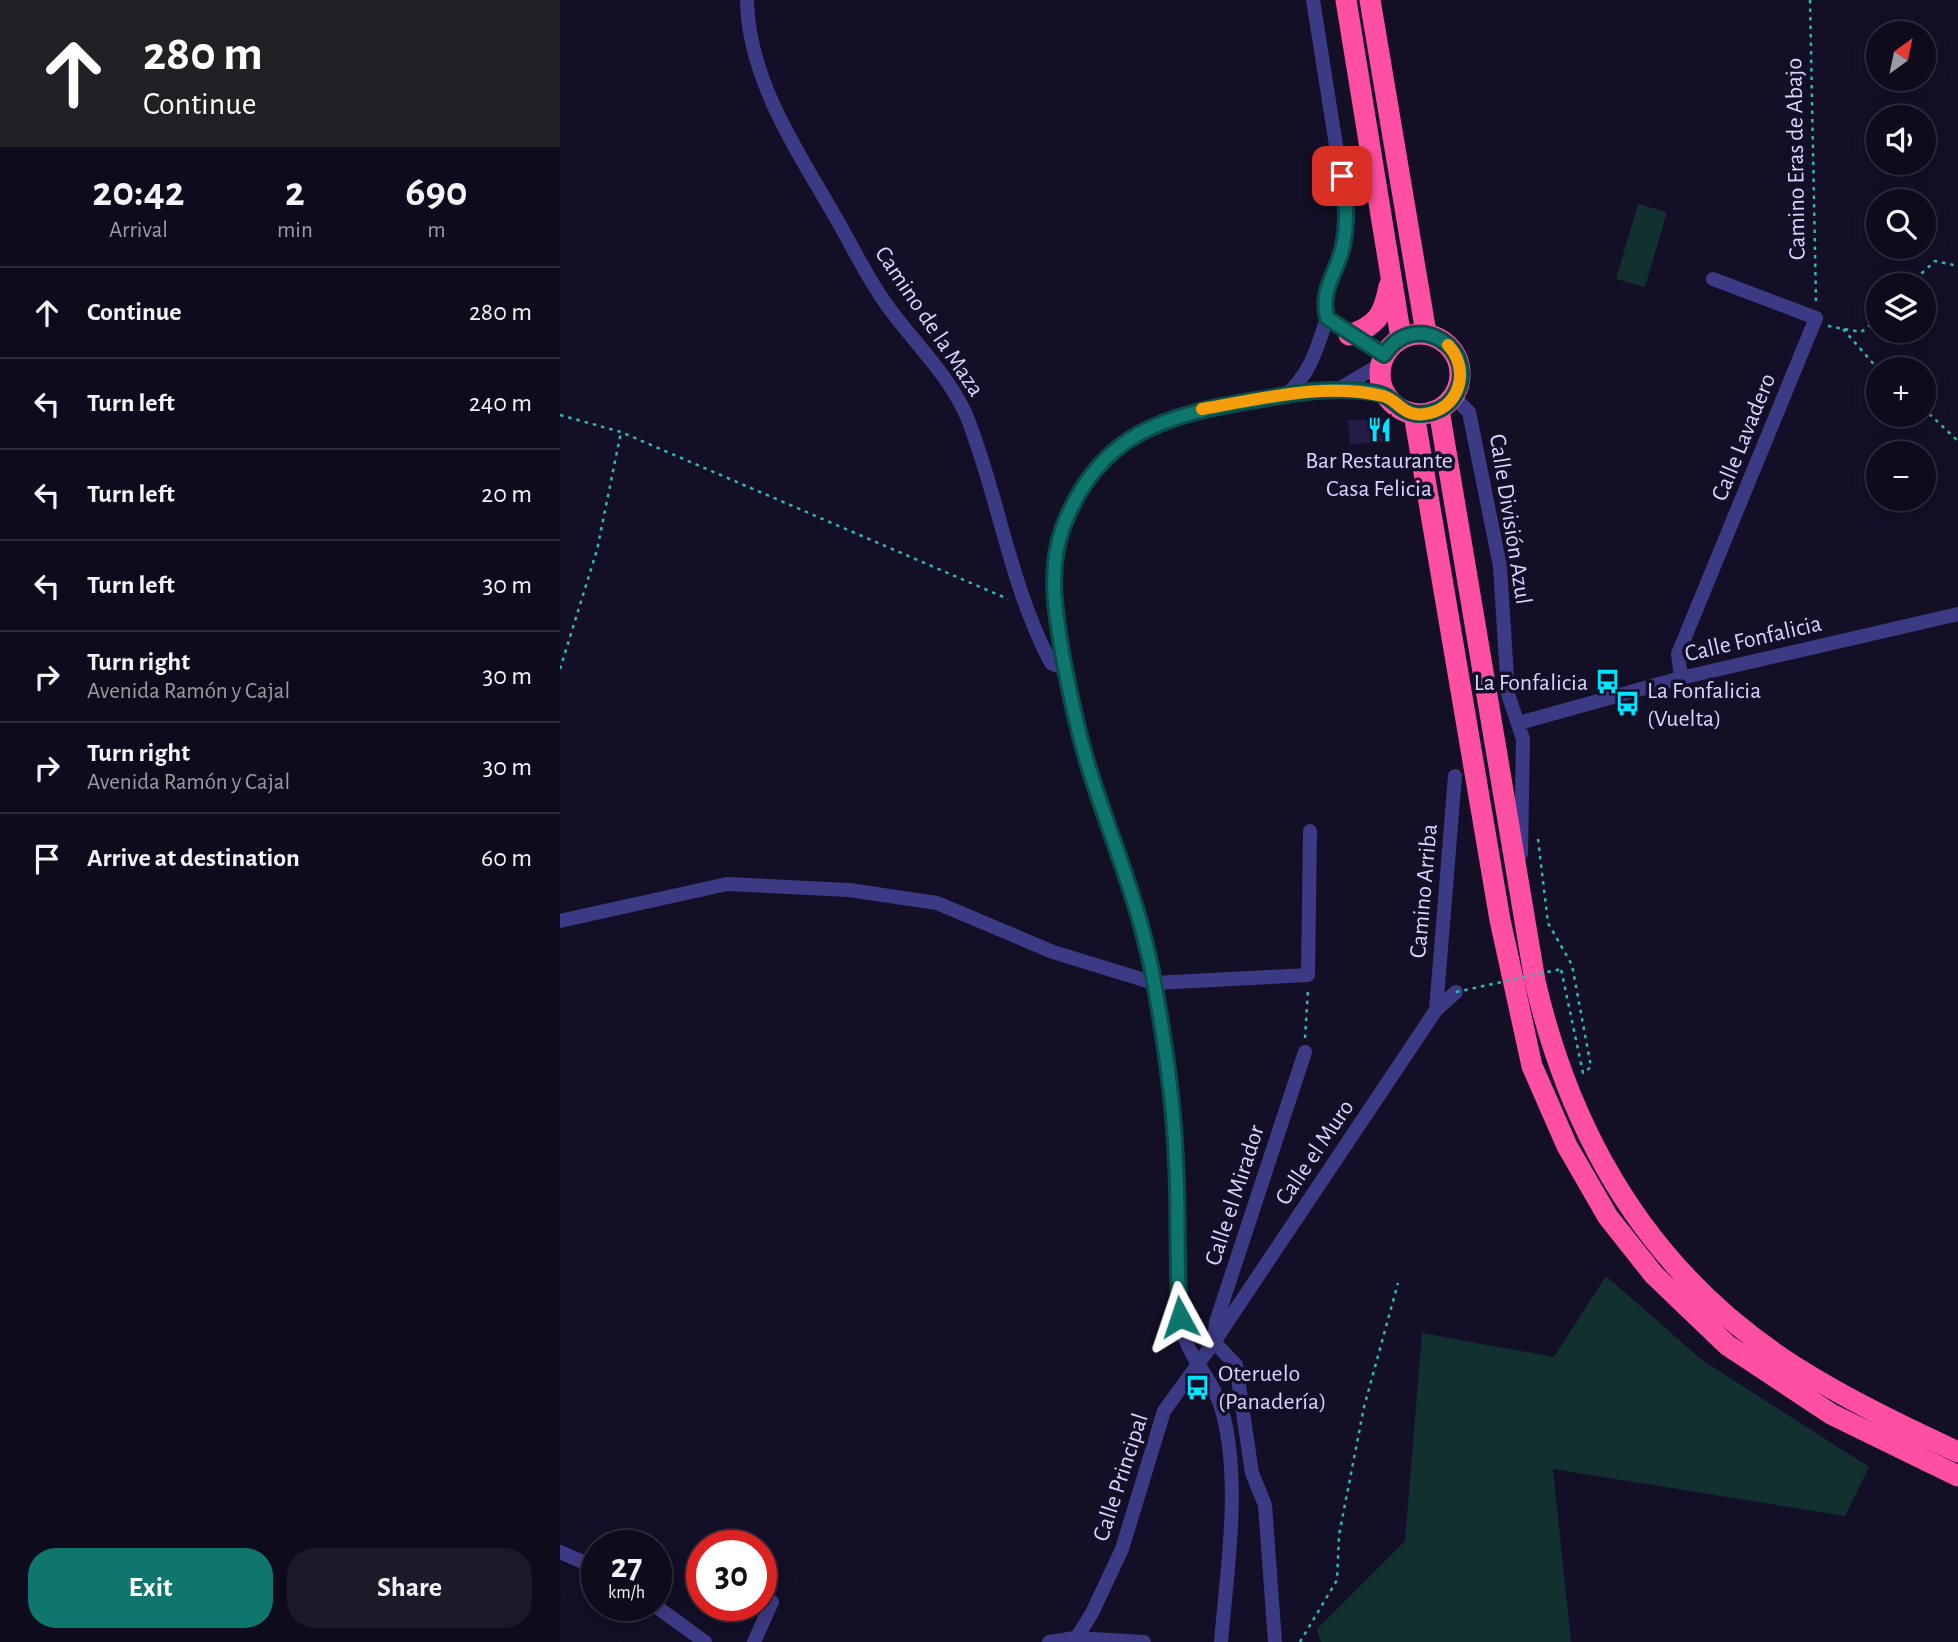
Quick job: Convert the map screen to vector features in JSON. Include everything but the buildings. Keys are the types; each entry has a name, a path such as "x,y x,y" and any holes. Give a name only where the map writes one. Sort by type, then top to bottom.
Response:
{"highway":[{"path":"1346,0 1401,338"},
{"path":"1370,0 1426,333"},
{"path":"1349,335 1378,322 1385,307 1391,270"},
{"path":"1447,403 1414,414 1399,408 1387,396 1380,381 1382,359 1401,338 1426,333 1446,342 1458,359 1460,380 1447,403 1520,904 1543,1017 1563,1080 1601,1163 1648,1233 1707,1298 1758,1341 1827,1387 1958,1452"},
{"path":"1414,414 1500,920 1532,1066 1567,1146 1608,1217 1654,1275 1727,1345 1831,1414 1958,1476"}],"street":[{"name":"Camino de la Maza","path":"747,0 747,23 761,79 806,165 884,300 949,386 966,416 1027,607 1051,663 1065,669"},
{"path":"1286,395 1301,381 1314,359 1327,318 1323,303 1326,287 1342,250 1348,221 1313,0"},
{"path":"1713,279 1816,318"},
{"path":"1327,318 1382,359 1337,390"},
{"name":"Calle Lavadero","path":"1681,678 1678,654 1816,318"},
{"path":"1221,1642 1231,1513 1227,1432 1215,1388 1195,1364 1184,1342 1177,1270 1176,1160 1154,983 1141,928 1088,767 1065,669 1056,615 1054,564 1070,510 1094,472 1129,439 1175,416 1286,395 1337,390 1387,396"},
{"name":"Calle División Azul","path":"1447,403 1469,412 1496,540 1507,694 1523,739 1520,904"},
{"name":"Calle Fonfalicia","path":"1519,723 1681,678 1958,614"},
{"name":"Camino Arriba","path":"1436,1010 1455,776"},
{"path":"560,921 727,884 849,890 937,903 1053,952 1154,983 1308,975 1310,831"},
{"name":"Calle el Muro","path":"1214,1342 1436,1010 1456,992"},
{"name":"Calle el Mirador","path":"1195,1364 1214,1342 1216,1322 1305,1052"},
{"path":"1214,1342 1236,1365 1252,1473 1265,1506 1275,1642"},
{"name":"Calle Principal","path":"1075,1640 1092,1613 1122,1549 1164,1411 1195,1364"},
{"path":"560,1552 581,1561"},
{"path":"672,1618 705,1642"},
{"path":"754,1642 763,1621"},
{"path":"1049,1642 1144,1642"}],"path":[{"name":"Camino Eras de Abajo","path":"1810,0 1816,318"},
{"path":"1922,273 1935,261 1958,266"},
{"path":"1816,318 1832,328 1861,332 1866,328"},
{"path":"1843,329 1868,357"},
{"path":"560,415 621,432 1027,607"},
{"path":"1936,420 1958,441"},
{"path":"560,669 597,550 621,432"},
{"path":"1456,992 1561,969 1583,1073 1591,1067 1572,965 1548,923 1536,829"},
{"path":"1305,1052 1308,975"},
{"path":"1300,1642 1337,1580 1339,1535 1361,1420 1398,1283"}],"green space":[{"path":"1638,204 1667,212 1645,287 1616,279"},
{"path":"1606,1276 1702,1360 1869,1467 1845,1516 1553,1469 1571,1642 1321,1642 1317,1629 1405,1541 1422,1333 1554,1357"}],"slow traffic":[{"path":"1202,409 1286,395 1337,390 1387,396 1392,403 1406,412 1431,413 1444,407 1454,397 1459,386 1460,366 1455,353 1448,345"}],"place":[{"name":"Bar Restaurante Casa Felicia","path":"1379,429"},
{"name":"La Fonfalicia","path":"1608,682"},
{"name":"La Fonfalicia (Vuelta)","path":"1627,704"},
{"name":"Oteruelo (Panadería)","path":"1198,1387"}],"route":[{"path":"1180,1317 1176,1160 1158,1005 1150,959 1141,928 1076,724 1056,615 1054,564 1070,510 1094,472 1129,439 1175,416 1286,395 1337,390 1387,396 1399,408 1414,414 1439,410 1454,397 1459,386 1460,366 1451,347 1440,338 1426,333 1410,335 1394,343 1384,355 1349,335 1327,318 1323,303 1326,287 1342,250 1348,221 1342,176"}]}
